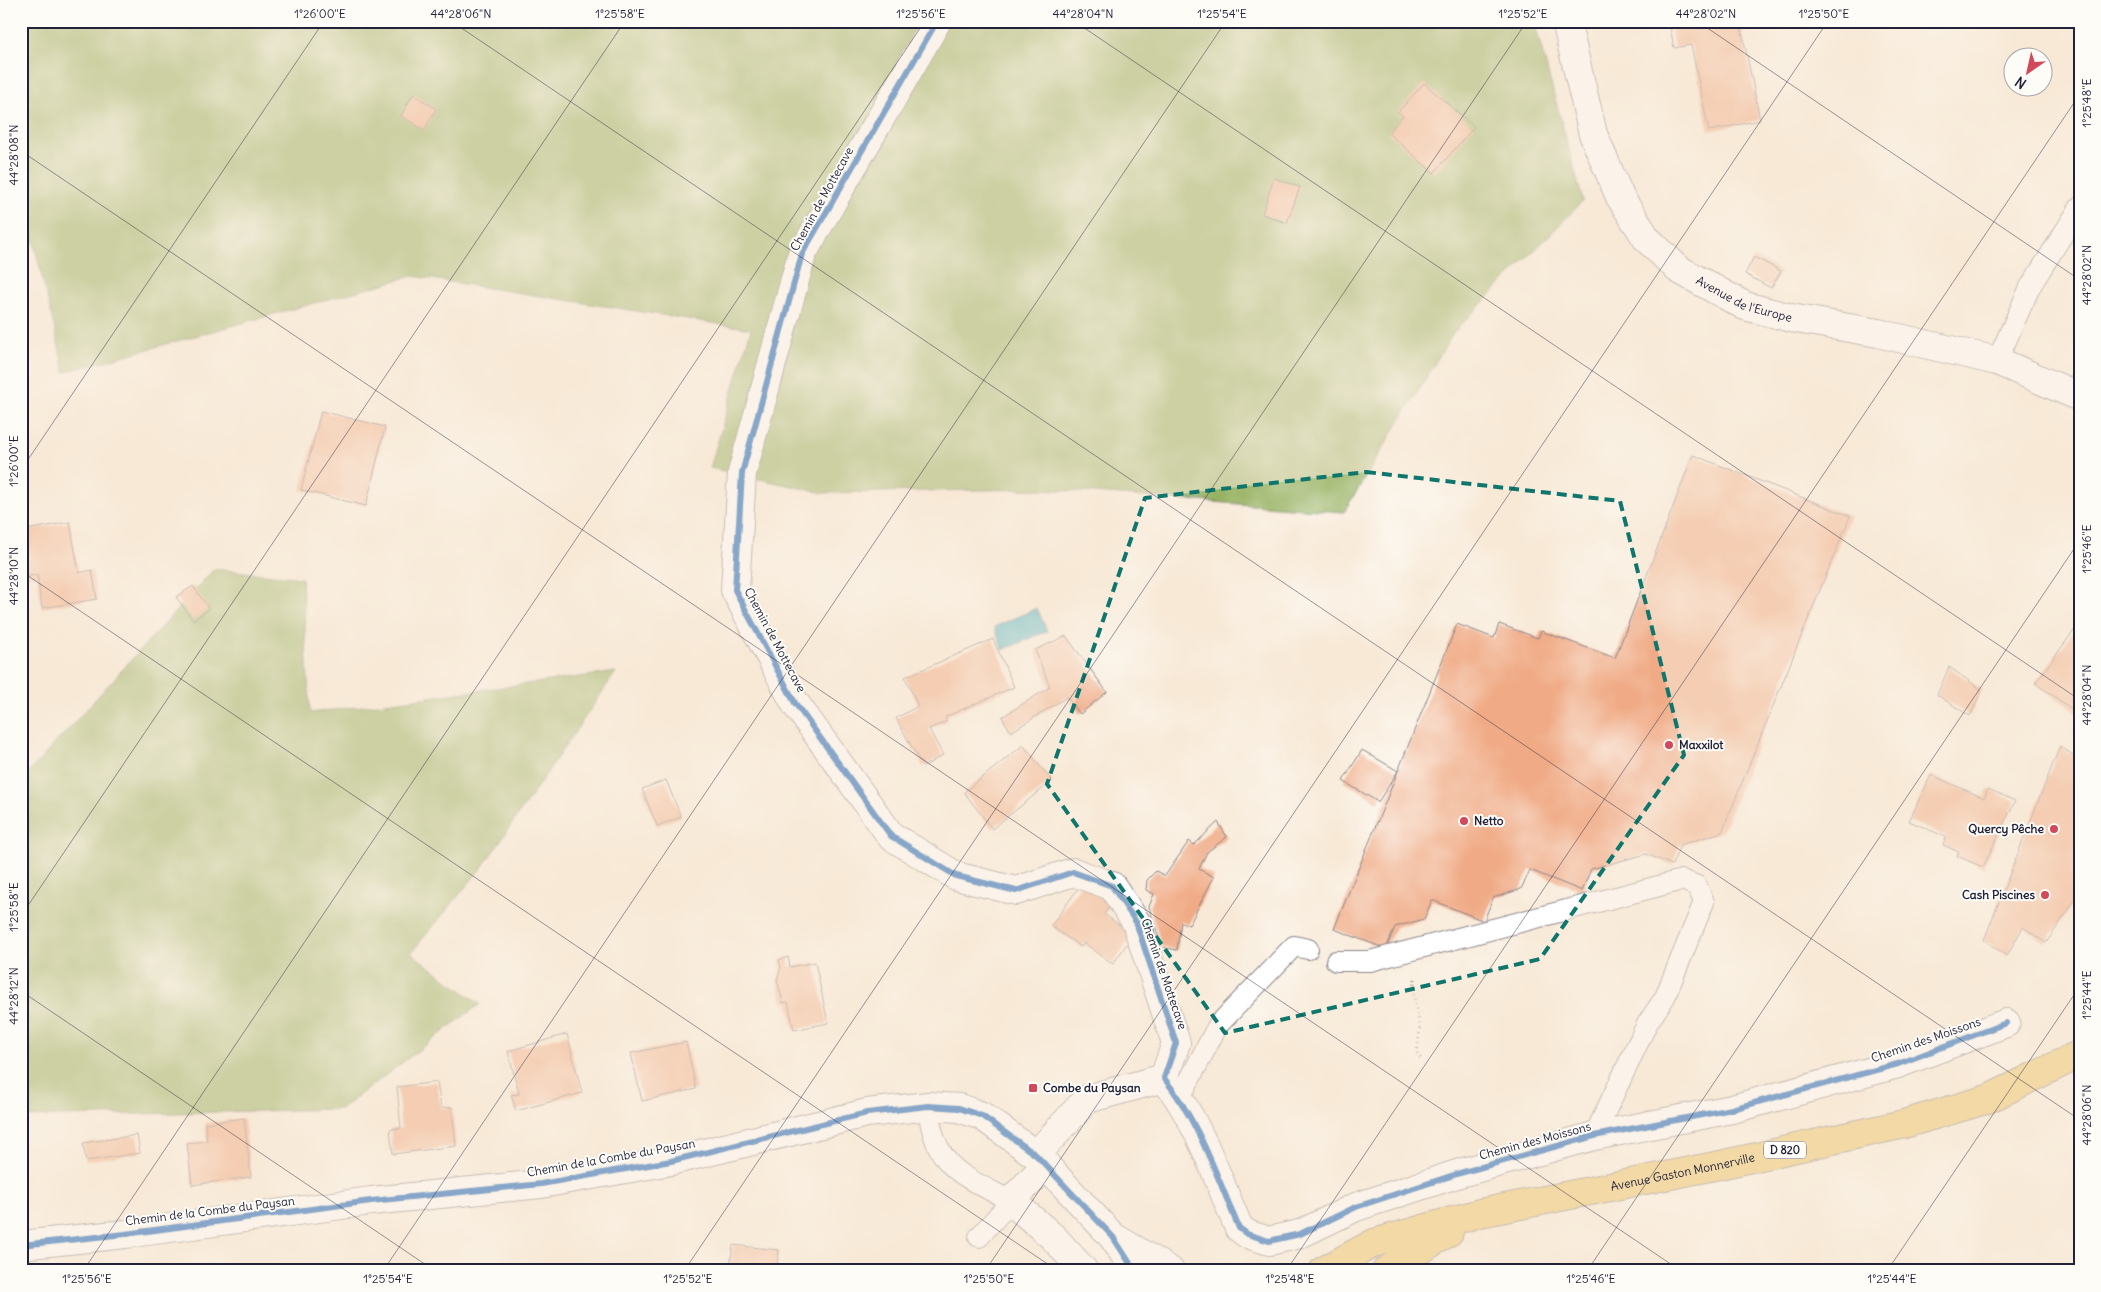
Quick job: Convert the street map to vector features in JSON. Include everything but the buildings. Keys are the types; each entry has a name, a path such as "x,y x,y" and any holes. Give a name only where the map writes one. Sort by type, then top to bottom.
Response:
{"main road":[{"name":"Avenue Gaston Monnerville","path":"1323,1271 1374,1243 1480,1214 1720,1165 1904,1124 1988,1099 2080,1054"},
{"name":"Avenue Gaston Monnerville","path":"1386,1271 1480,1214"}],"street":[{"name":"Chemin de Mottecave","path":"937,21 802,254 742,473 735,590 796,703 891,836 956,876 1016,891 1073,872 1112,886 1136,922 1176,1043 1172,1088"},
{"name":"Avenue de l'Europe","path":"1566,21 1593,134 1620,197 1647,239 1678,269 1744,306 1791,318 1878,333 1996,361 2080,397"},
{"name":"Chemin des Moissons","path":"1172,1088 1199,1136 1239,1228 1247,1234 1270,1240 1300,1234 1356,1208 1460,1173 1594,1136 1732,1109 1898,1064 2006,1023"},
{"path":"1084,1271 1054,1238 1011,1201 1087,1099 1172,1088"},
{"name":"Chemin de la Combe du Paysan","path":"21,1244 125,1234 371,1201 541,1184 671,1161 867,1113 928,1106 959,1108 982,1116 1041,1160 1113,1237 1135,1271"},
{"name":"Chemin de la Combe du Paysan","path":"1113,1237 1170,1271"}],"lane":[{"path":"1996,361 2030,286 2080,207"},
{"path":"1336,961 1370,961 1682,880 1697,886 1704,902 1684,951 1665,997 1647,1024 1594,1136"},
{"path":"1172,1088 1218,1025 1294,946 1308,950"},
{"path":"928,1106 930,1128 939,1152 959,1174 1011,1201 979,1237"}],"path":[{"path":"1420,948 1413,989 1420,1028 1417,1052 1422,1061"}],"highlighted area":[{"path":"1366,472 1620,501 1684,755 1540,959 1225,1033 1047,784 1145,498"}],"green space":[{"path":"21,21 1534,21 1583,201 1454,332 1344,512 1042,489 823,493 710,468 751,329 412,276 65,372 21,189"},
{"path":"214,569 302,578 310,713 616,672 483,866 411,953 480,1004 341,1109 21,1117 21,781"}],"water":[{"path":"1037,608 1047,631 1003,650 994,627"}],"cycle path":[{"path":"937,21 802,254 742,473 735,590 795,703 891,836 956,876 1016,891 1073,872 1112,886 1136,922 1176,1043 1164,1078 1197,1131 1239,1228 1247,1234 1269,1241 1300,1234 1356,1207 1460,1173 1594,1136 1732,1109 1898,1064 2006,1023"},
{"path":"21,1245 125,1234 371,1201 541,1184 671,1161 867,1113 928,1106 959,1108 982,1116 1036,1155 1113,1237 1135,1271"}],"place":[{"name":"Maxxilot","path":"1669,745"},
{"name":"Netto","path":"1464,821"},
{"name":"Quercy Pêche","path":"2054,829"},
{"name":"Cash Piscines","path":"2045,895"},
{"name":"Combe du Paysan","path":"1033,1088"}]}
